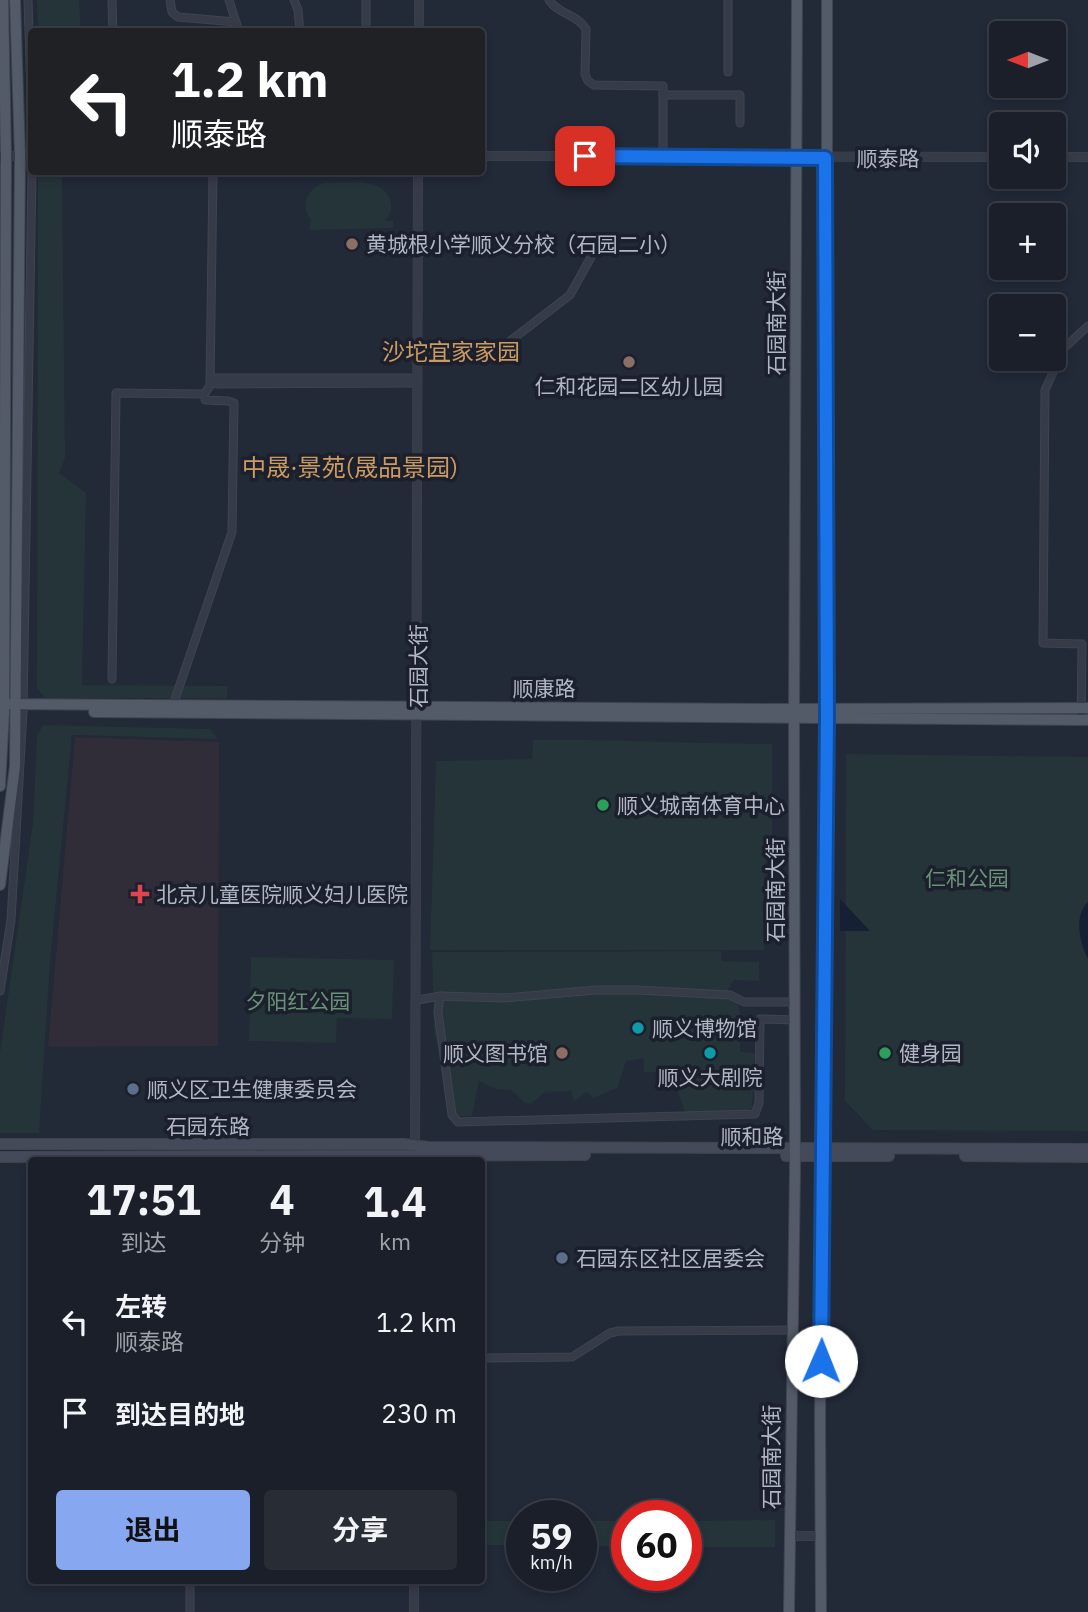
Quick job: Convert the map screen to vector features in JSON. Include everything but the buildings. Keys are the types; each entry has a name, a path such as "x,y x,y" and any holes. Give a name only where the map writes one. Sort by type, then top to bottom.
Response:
{"main road":[{"path":"0,886 15,766 11,708 3,0"},
{"path":"0,786 11,708 26,155 15,0"},
{"name":"石园南大街","path":"789,1612 795,1152 797,0"},
{"path":"821,1612 827,713 827,0"},
{"name":"顺康路","path":"11,708 173,705 418,710"},
{"name":"顺康路","path":"11,708 794,713 1084,708"},
{"name":"顺康路","path":"827,713 1084,720"},
{"name":"石园东路","path":"0,1144 415,1153"},
{"name":"顺和路","path":"415,1153 1088,1149"},
{"name":"顺和路","path":"823,1152 1088,1157"},
{"name":"石园东路","path":"242,1157 415,1153"},
{"name":"石园东路","path":"0,1157 28,1157"}],"street":[{"path":"28,0 29,28"},
{"path":"112,0 113,28"},
{"path":"170,0 172,12 178,17 236,22"},
{"path":"229,0 238,28"},
{"path":"294,0 299,28"},
{"path":"366,0 366,28"},
{"path":"419,0 419,28"},
{"path":"549,0 556,8 583,23 586,29 587,81 594,85 663,86 663,157"},
{"path":"727,0 728,72"},
{"path":"663,95 740,95 740,123"},
{"path":"3,157 26,155"},
{"name":"顺泰路","path":"485,156 989,157"},
{"path":"1066,157 1088,157"},
{"path":"0,991 11,920 11,708 32,175"},
{"path":"112,679 116,393 204,394 210,386 213,175"},
{"name":"石园大街","path":"415,1153 418,175"},
{"path":"418,352 481,353 505,345 570,295 591,257"},
{"path":"1084,720 1085,677 1082,644 1043,643 1045,397 1049,380 1065,348 1088,326"},
{"path":"217,381 418,380"},
{"path":"173,705 232,532 234,403 205,400"},
{"path":"416,1001 440,996 505,998 596,990 637,990 730,995 744,1002 795,1002"},
{"path":"440,996 438,1012 452,1115 458,1122 755,1114 759,1103 760,1002"},
{"path":"416,1001 434,1004 438,1012"},
{"path":"760,1019 795,1020"},
{"path":"485,1358 572,1357 610,1333 619,1331 791,1330"},
{"path":"790,1536 821,1536"},
{"path":"190,1584 190,1612"},
{"path":"414,1584 414,1612"}],"shaded area":[{"name":"北京儿童医院顺义妇儿医院","path":"75,737 219,742 218,1046 48,1047"}],"green space":[{"path":"37,0 79,0 81,28 38,28"},
{"path":"38,175 62,175 65,458 59,473 86,493 82,685 228,686 227,698 45,698 37,688"},
{"path":"361,182 379,187 386,192 390,200 391,211 385,221 393,221 393,228 310,230 312,221 306,210 307,199 312,190 323,183"},
{"path":"43,725 210,729 218,739 72,735 50,963 39,1133 0,1133 0,1052 33,823 37,736"},
{"name":"顺义城南体育中心","path":"533,740 772,744 772,848 766,852 764,950 430,950 436,761 532,759"},
{"name":"仁和公园","path":"846,754 1088,757 1088,1131 873,1130 845,1101"},
{"path":"721,951 722,961 759,962 759,981 734,980 728,989 730,998 737,1002 740,1013 740,1052 755,1053 752,1108 748,1111 685,1113 671,1072 644,1072 644,1058 626,1061 617,1088 594,1098 586,1092 574,1102 571,1091 545,1092 531,1104 525,1103 511,1090 495,1089 479,1081 472,1116 456,1116 434,1032 432,952"},
{"name":"夕阳红公园","path":"251,957 394,960 392,1019 337,1018 336,1043 249,1041"},
{"path":"775,1520 775,1547 702,1547 702,1521"},
{"path":"485,1521 506,1521 506,1545 485,1545"},
{"path":"597,1521 611,1521 611,1546 597,1546"}],"water":[{"path":"840,899 870,931 840,931"},
{"path":"1088,902 1088,959 1079,922"}],"place":[{"name":"黄城根小学顺义分校（石园二小）","path":"352,244"},
{"name":"仁和花园二区幼儿园","path":"629,362"},
{"name":"顺义城南体育中心","path":"603,805"},
{"name":"北京儿童医院顺义妇儿医院","path":"140,894"},
{"name":"顺义博物馆","path":"638,1028"},
{"name":"顺义图书馆","path":"562,1053"},
{"name":"顺义大剧院","path":"710,1053"},
{"name":"健身园","path":"885,1053"},
{"name":"顺义区卫生健康委员会","path":"133,1089"},
{"name":"石园东区社区居委会","path":"562,1258"}],"district":[{"name":"沙坨宜家家园","path":"451,351"},
{"name":"中晟·景苑(晟品景园)","path":"350,467"}],"route":[{"path":"585,156 825,158 827,718 821,1361"}]}
